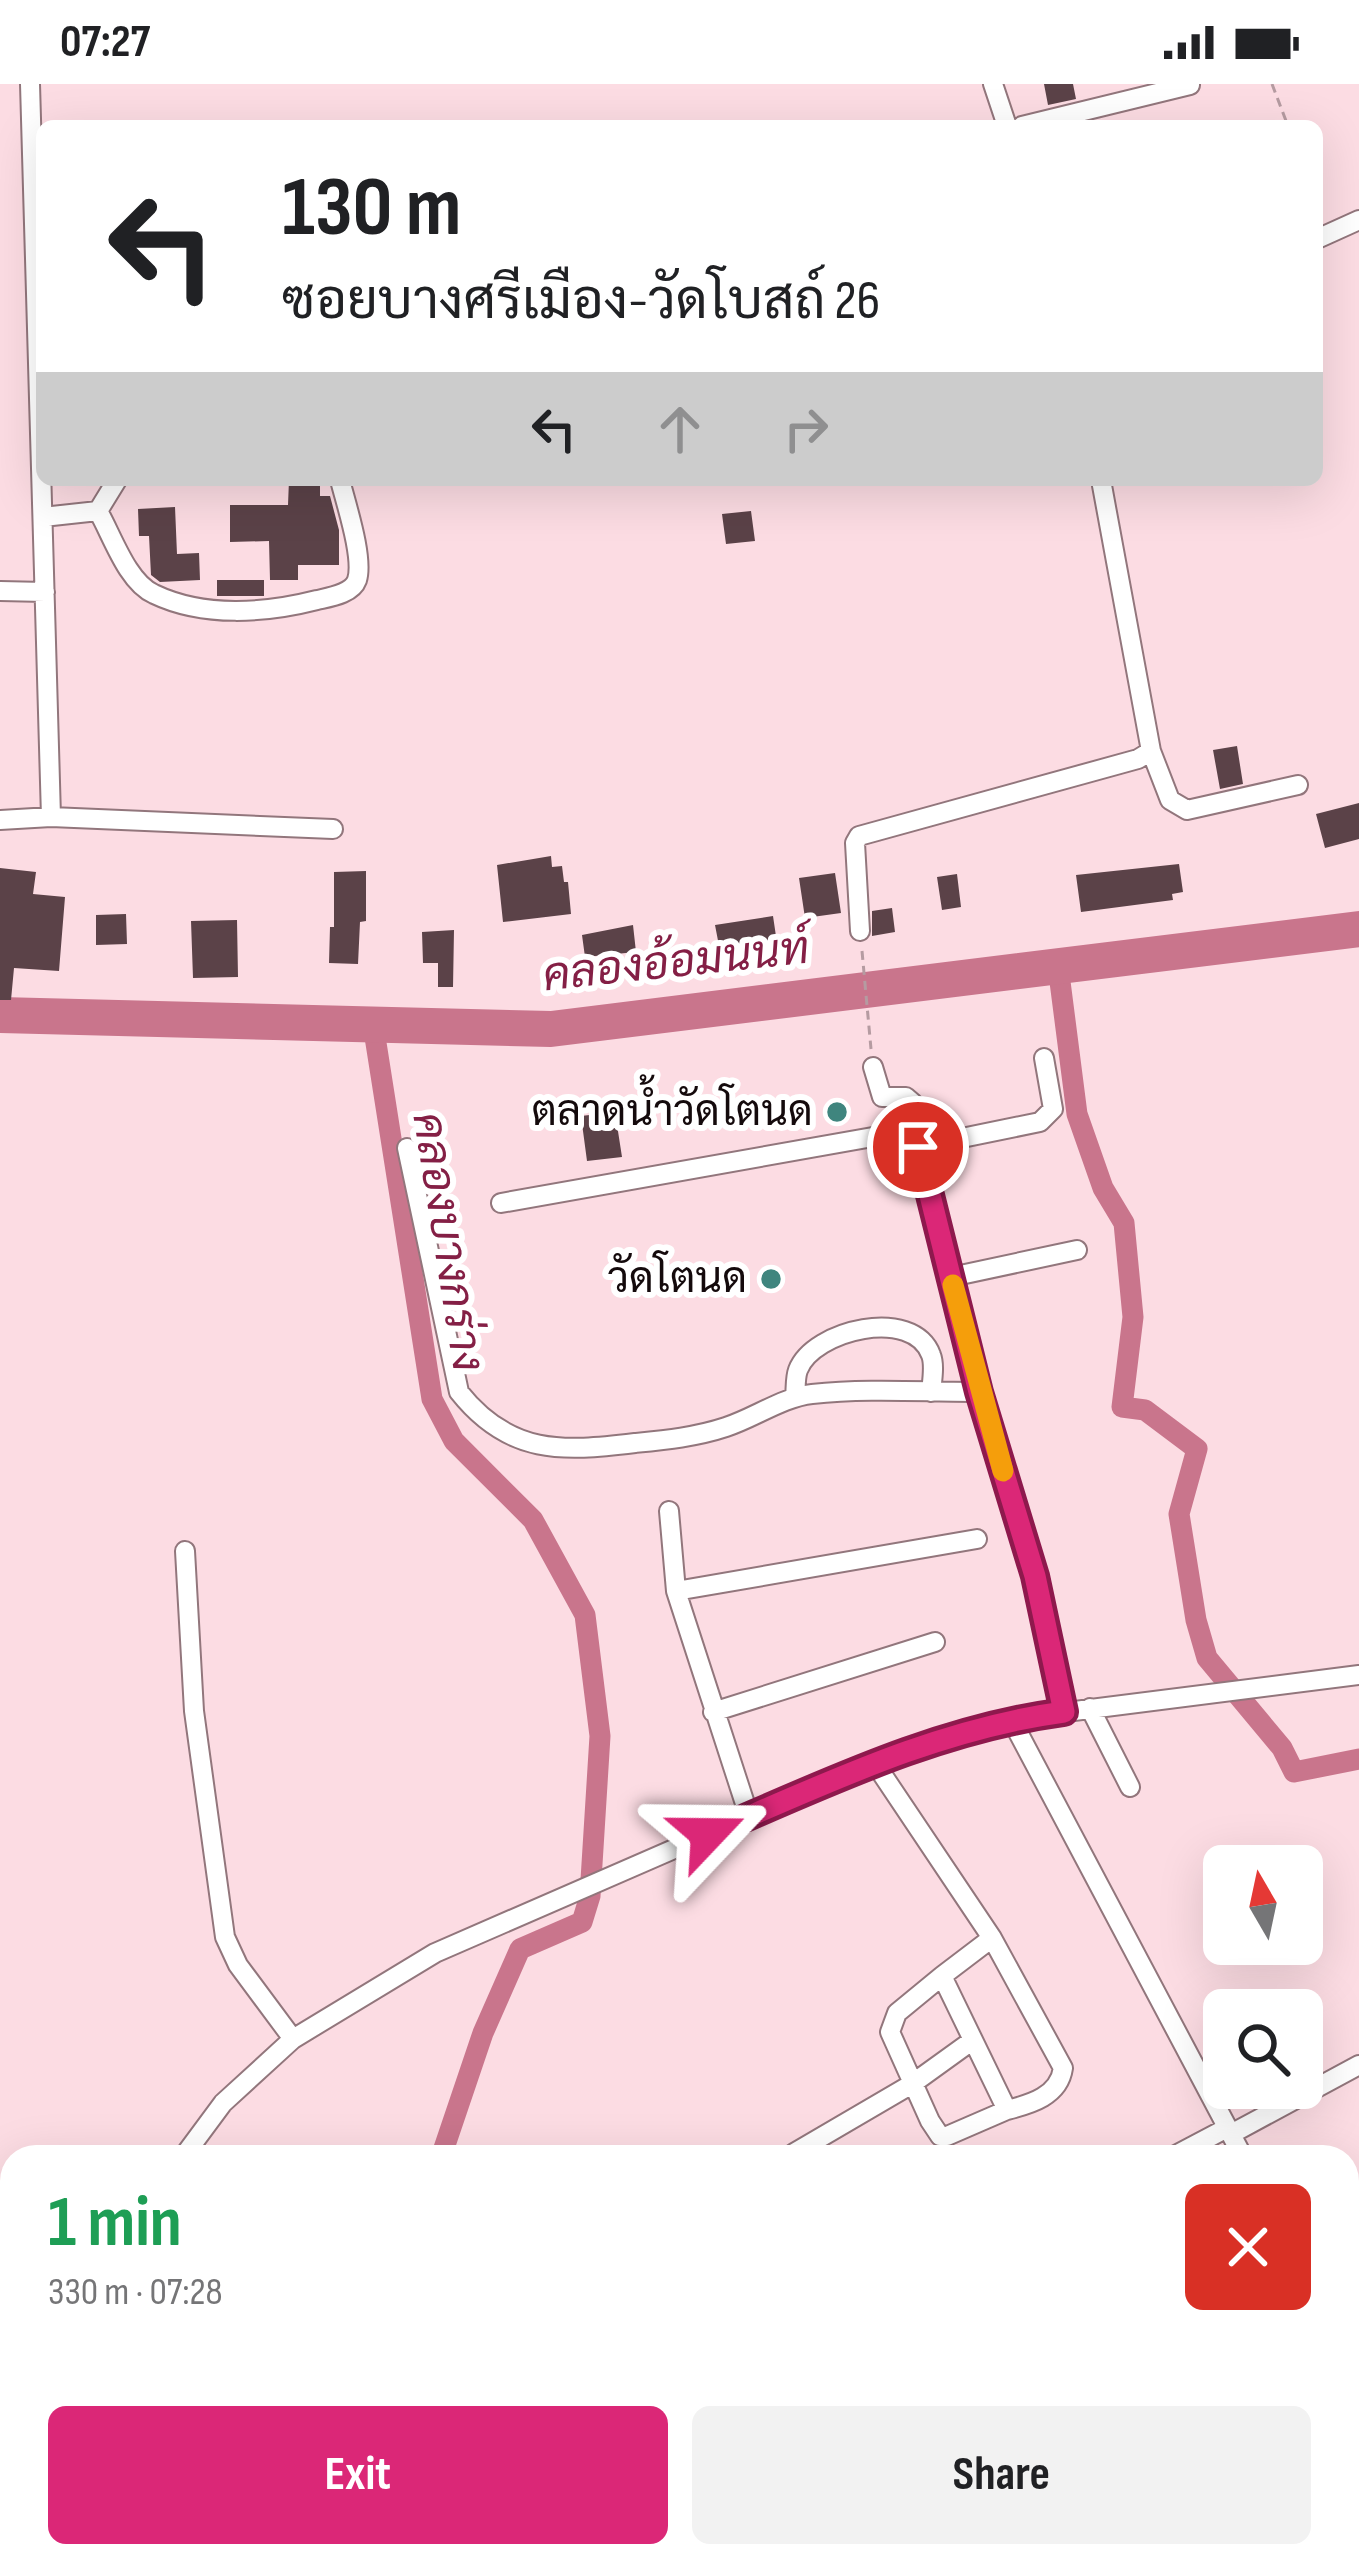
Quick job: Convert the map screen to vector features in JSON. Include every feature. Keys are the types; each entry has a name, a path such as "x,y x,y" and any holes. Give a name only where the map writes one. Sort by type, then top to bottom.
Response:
{"street":[{"path":"30,84 36,178"},
{"path":"993,84 1005,120"},
{"path":"1047,120 1190,85"},
{"path":"1323,236 1351,223"},
{"path":"42,486 51,817"},
{"path":"98,511 113,486"},
{"path":"98,511 137,580 151,593 251,613 324,598 352,587 358,578 357,558 341,486"},
{"path":"1102,486 1150,751 1170,800 1187,810 1298,785"},
{"path":"43,517 98,511"},
{"path":"0,591 45,592"},
{"path":"860,931 855,843 859,836 1138,759 1150,751"},
{"path":"0,820 51,817 333,829"},
{"path":"501,1203 1040,1122 1053,1109 1044,1058"},
{"path":"873,1067 882,1097 910,1098 979,1392 1035,1576 1064,1712"},
{"path":"407,1148 459,1392 485,1418 522,1442 580,1450 683,1438 811,1394 979,1392"},
{"path":"951,1277 1077,1250"},
{"path":"795,1397 796,1372 820,1343 890,1327 906,1328 919,1336 931,1354 931,1392"},
{"path":"669,1511 676,1591 749,1816"},
{"path":"676,1591 977,1538"},
{"path":"185,1551 194,1711 225,1937 238,1966 293,2039"},
{"path":"713,1712 935,1642"},
{"path":"192,2145 223,2103 293,2039 435,1953 874,1762 1010,1719 1359,1675"},
{"path":"1090,1708 1130,1787"},
{"path":"1010,1719 1237,2145"},
{"path":"874,1762 992,1938 1064,2074 1043,2098 940,2136 892,2044 892,2020 992,1938"},
{"path":"942,1976 1007,2110"},
{"path":"806,2145 912,2084 973,2040"},
{"path":"1198,2145 1359,2065"}],"path":[{"path":"1272,84 1286,120"},
{"path":"860,931 873,1067"}],"building":[{"path":"1044,84 1073,84 1076,99 1048,105"},
{"path":"289,486 320,486 320,496 330,496 339,530 339,565 298,565 298,580 270,580 269,541 230,542 230,505 288,505"},
{"path":"175,507 177,554 199,553 200,580 160,582 151,575 149,536 139,536 138,509"},
{"path":"751,511 755,541 726,544 722,514"},
{"path":"217,580 264,580 264,596 217,596"},
{"path":"1237,746 1243,784 1220,789 1213,750"},
{"path":"1359,803 1359,839 1325,848 1316,814"},
{"path":"551,856 552,867 562,866 564,882 568,882 571,914 503,922 497,865"},
{"path":"1179,864 1183,892 1172,894 1173,900 1081,912 1076,875"},
{"path":"0,868 36,872 33,894 65,897 59,971 14,968 11,1000 0,1000"},
{"path":"366,871 366,921 360,922 358,964 329,963 334,872"},
{"path":"835,873 841,913 805,918 799,878"},
{"path":"957,874 961,907 942,910 937,877"},
{"path":"892,908 895,932 872,936 872,911"},
{"path":"126,914 127,944 96,945 96,915"},
{"path":"773,916 777,943 720,951 715,925"},
{"path":"237,920 238,977 193,978 191,921"},
{"path":"633,925 636,952 585,957 582,935"},
{"path":"454,930 453,987 438,987 438,963 423,963 422,932"},
{"path":"615,1112 622,1157 587,1161 581,1116"}],"waterway":[{"name":"คลองอ้อมนนท์","path":"0,1015 551,1029 1359,929"},
{"path":"1058,966 1077,1114 1103,1188 1124,1223 1133,1317 1122,1407 1145,1410 1197,1449 1179,1514 1207,1658 1282,1748 1294,1772 1359,1759"},
{"name":"คลองบางกร่าง","path":"373,1024 432,1399 454,1441 533,1520 585,1615 600,1736 590,1896 582,1922 520,1949 483,2033 445,2145"}],"slow traffic":[{"path":"953,1285 1003,1471"}],"place":[{"name":"ตลาดน้ำวัดโตนด","path":"837,1112"},
{"name":"วัดโตนด","path":"771,1279"}],"route":[{"path":"708,1834 923,1744 1010,1719 1064,1712 1035,1576 979,1392 918,1147"}]}
